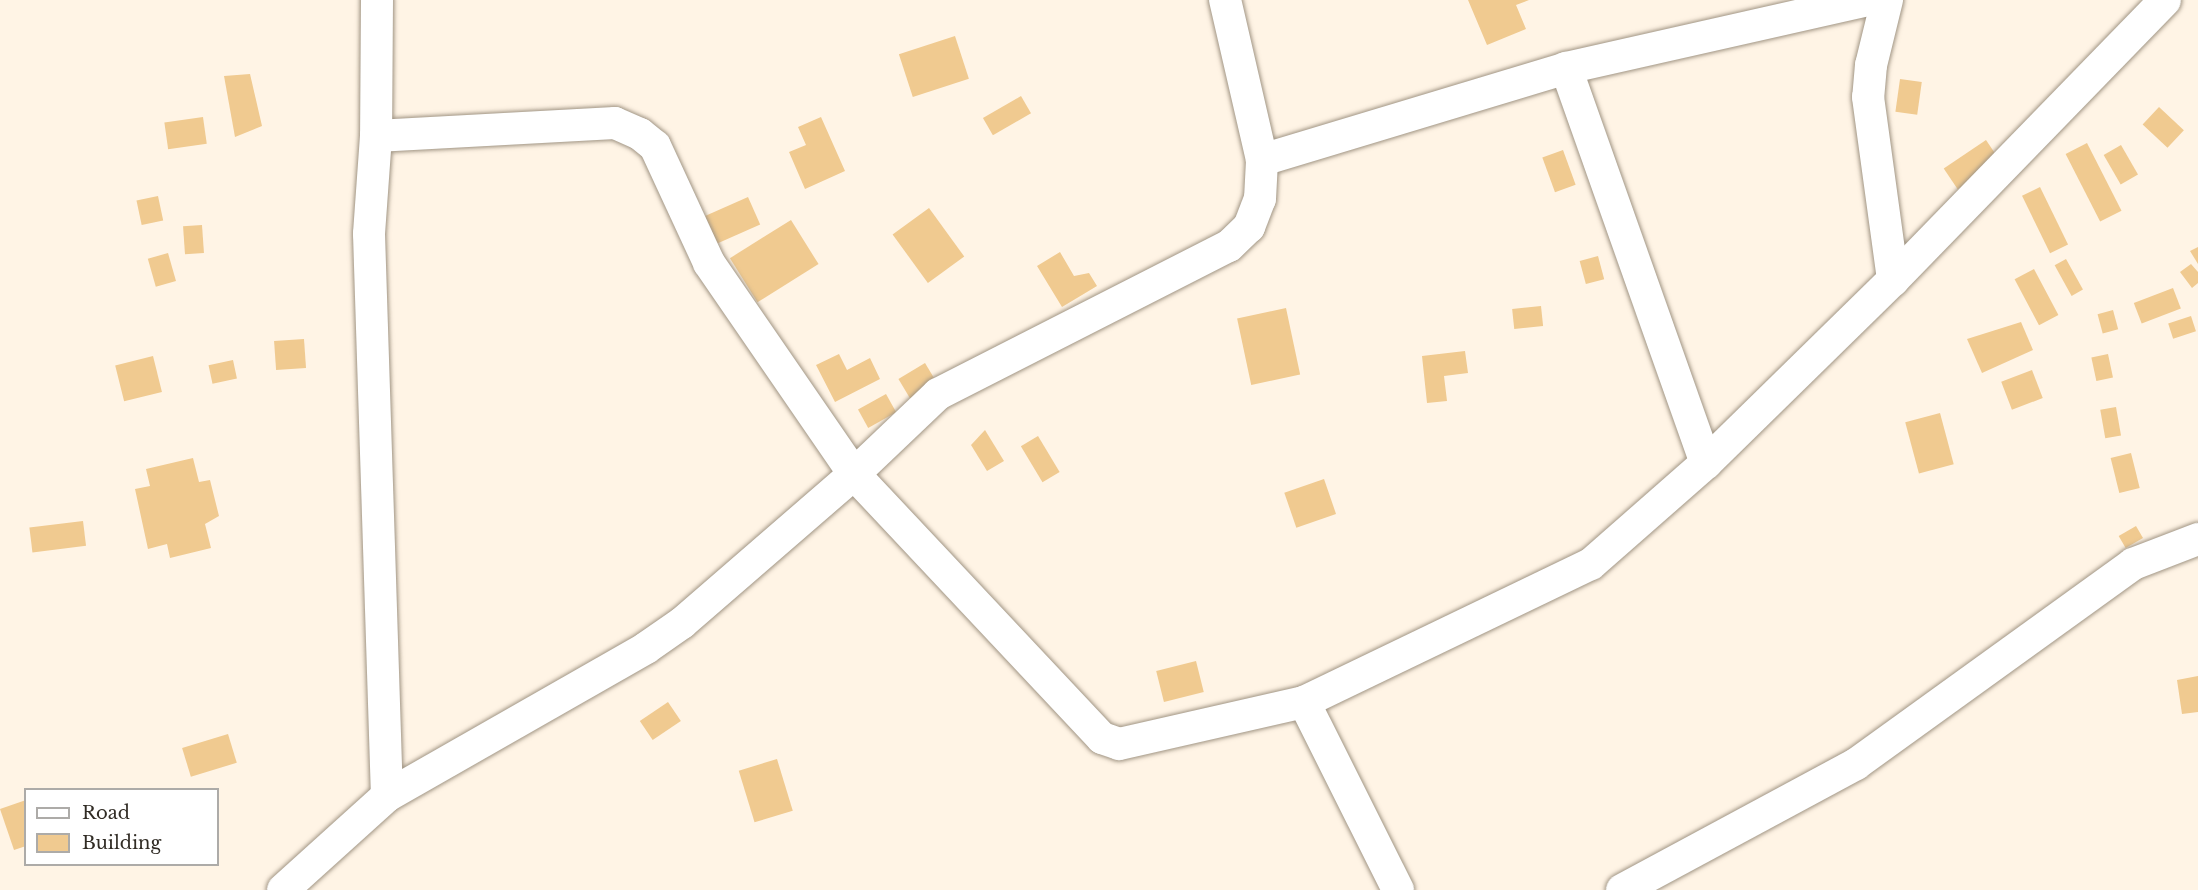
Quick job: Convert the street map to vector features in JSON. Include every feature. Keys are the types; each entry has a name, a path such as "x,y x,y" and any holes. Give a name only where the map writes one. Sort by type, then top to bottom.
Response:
{"street":[{"path":"377,0 376,136 369,234 387,796"},
{"path":"283,890 387,796 646,648 682,623 854,474 951,386 1229,246 1250,227 1260,199 1262,160 1225,0"},
{"path":"1262,160 1566,68 1867,0"},
{"path":"1887,0 1871,65 1868,97 1893,280"},
{"path":"376,136 615,123 640,134 655,146 709,263 854,474 1102,738 1119,744 1304,702 1591,564 1706,463 1893,280 2165,0"},
{"path":"1566,68 1706,463"},
{"path":"1622,890 1856,764 2125,569 2198,539"},
{"path":"1304,702 1398,890"}],"building":[{"path":"1468,0 1529,0 1516,5 1526,29 1487,45"},
{"path":"955,36 969,79 913,97 899,54"},
{"path":"250,74 262,126 235,137 224,76"},
{"path":"1900,79 1922,82 1917,115 1895,112"},
{"path":"1021,96 1031,113 993,135 983,118"},
{"path":"2159,107 2184,130 2167,148 2143,125"},
{"path":"203,117 207,144 168,149 164,122"},
{"path":"821,117 845,171 805,189 789,152 806,145 798,127"},
{"path":"1986,140 2000,161 1958,189 1944,169"},
{"path":"2087,143 2122,211 2100,222 2066,154"},
{"path":"2121,145 2138,174 2121,184 2104,155"},
{"path":"1563,150 1576,185 1555,192 1542,158"},
{"path":"2040,187 2068,245 2050,253 2022,196"},
{"path":"158,196 163,220 142,225 136,201"},
{"path":"748,197 760,224 717,244 705,216"},
{"path":"929,208 964,257 928,283 893,234"},
{"path":"791,220 819,264 757,302 730,258"},
{"path":"202,225 204,253 185,254 183,226"},
{"path":"2198,247 2198,264 2190,251"},
{"path":"1060,252 1074,276 1089,273 1097,286 1062,307 1037,266"},
{"path":"168,253 176,281 156,287 148,259"},
{"path":"1598,256 1604,279 1586,284 1580,261"},
{"path":"2066,259 2083,290 2072,296 2055,265"},
{"path":"2191,264 2198,272 2198,283 2192,288 2180,272"},
{"path":"2034,269 2058,315 2039,325 2015,279"},
{"path":"2173,288 2181,309 2142,324 2134,303"},
{"path":"1541,306 1543,326 1514,329 1512,309"},
{"path":"1286,308 1300,375 1251,385 1237,318"},
{"path":"2113,310 2118,329 2103,333 2098,314"},
{"path":"2191,316 2196,331 2173,339 2168,323"},
{"path":"2021,322 2033,350 1982,373 1967,339"},
{"path":"304,339 306,368 276,370 274,341"},
{"path":"1465,351 1468,373 1444,376 1447,401 1427,403 1422,356"},
{"path":"839,354 847,370 870,358 880,379 835,402 816,365"},
{"path":"2108,354 2113,377 2096,381 2091,358"},
{"path":"153,356 162,392 124,401 115,365"},
{"path":"233,360 237,379 212,384 209,365"},
{"path":"925,363 937,383 910,399 898,379"},
{"path":"2032,370 2043,398 2012,410 2001,382"},
{"path":"886,394 896,412 868,428 858,410"},
{"path":"2116,407 2121,436 2105,438 2100,410"},
{"path":"1940,413 1954,464 1919,474 1905,422"},
{"path":"985,430 1004,461 987,471 971,445"},
{"path":"1038,436 1060,472 1042,482 1021,446"},
{"path":"2131,453 2140,488 2119,493 2111,458"},
{"path":"193,458 199,482 210,480 219,516 205,524 211,548 170,558 167,544 148,549 135,489 150,486 146,469"},
{"path":"1324,479 1336,514 1296,528 1284,493"},
{"path":"83,521 86,546 32,552 29,528"},
{"path":"2136,526 2143,538 2126,548 2119,536"},
{"path":"1196,661 1204,692 1164,702 1156,671"},
{"path":"2198,676 2198,712 2182,714 2177,680"},
{"path":"668,702 681,721 653,740 640,721"},
{"path":"228,734 237,763 191,777 182,748"},
{"path":"777,759 793,811 755,822 739,771"},
{"path":"24,801 24,847 14,850 0,809"}]}
